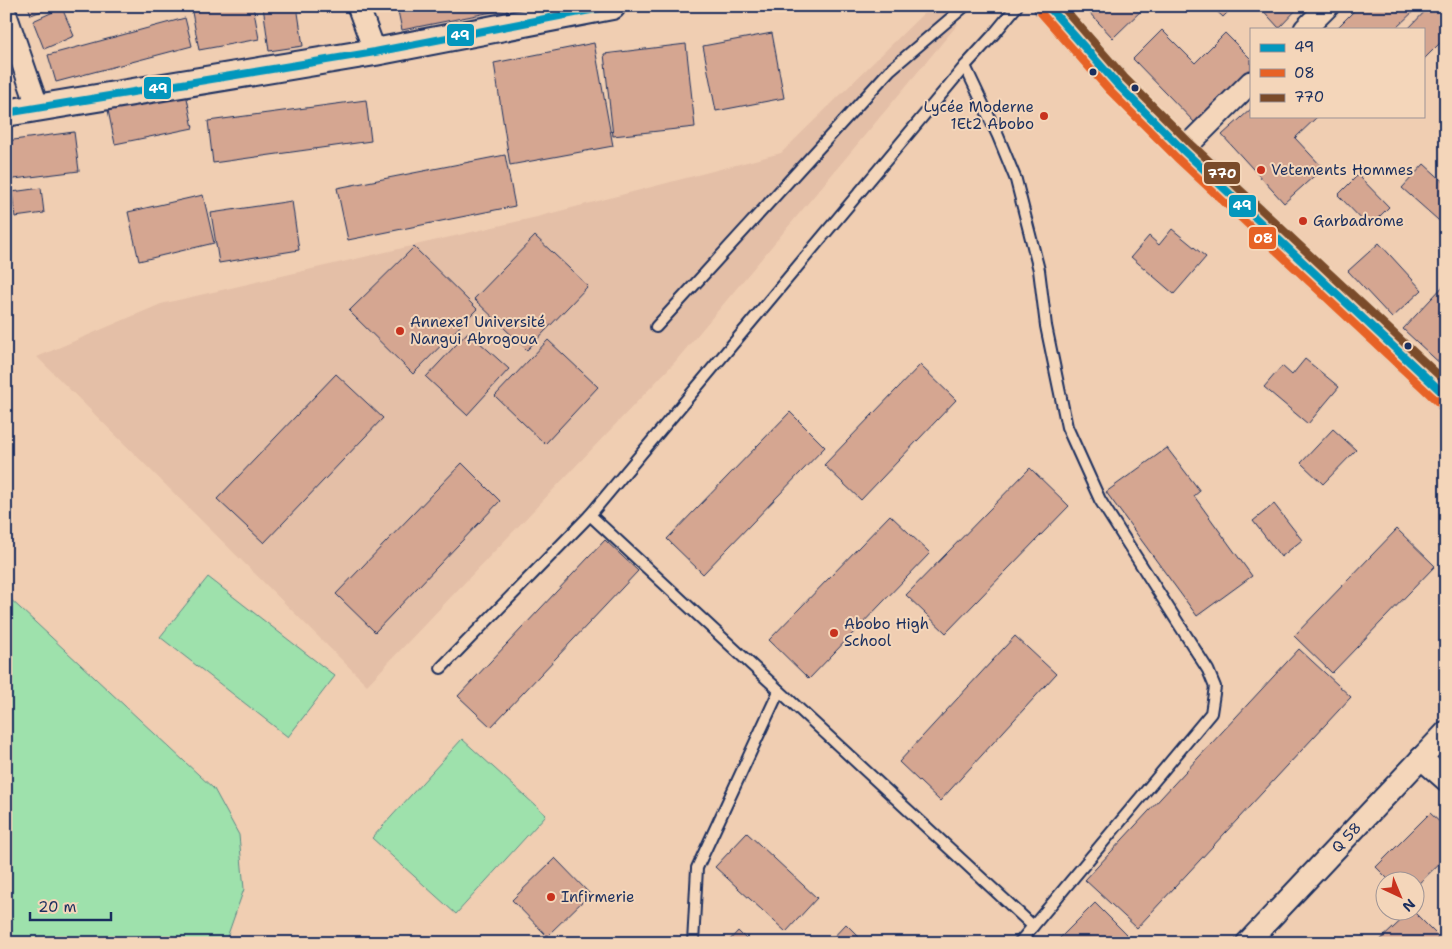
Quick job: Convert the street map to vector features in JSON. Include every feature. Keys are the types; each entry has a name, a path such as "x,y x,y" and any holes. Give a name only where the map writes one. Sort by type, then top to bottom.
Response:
{"street":[{"path":"358,6 374,52"},
{"path":"6,113 374,52 612,6"},
{"path":"1048,6 1117,84 1183,150 1446,396"},
{"path":"1306,28 1328,6"},
{"path":"6,15 38,108"},
{"path":"1183,150 1250,83"},
{"name":"Q 58","path":"1247,943 1446,732"},
{"path":"1422,758 1446,780"}],"lane":[{"path":"656,327 890,70 965,6"},
{"path":"441,668 590,515 1017,6"},
{"path":"965,66 998,136 1016,180 1039,270 1046,326 1067,427 1100,500 1203,662 1215,687 1211,713 1019,943"},
{"path":"590,515 1033,926"},
{"path":"693,943 698,868 779,691"}],"shaded area":[{"name":"Annexe1 Université Nangui Abrogoua","path":"931,6 939,6 958,24 674,363 367,685 37,357 161,304 537,217 781,153"}],"green space":[{"path":"208,577 335,676 288,737 160,637"},
{"path":"6,595 214,789 239,835 244,889 225,943 6,943"},
{"path":"462,739 546,815 456,914 372,838"}],"building":[{"path":"28,6 55,6 31,15"},
{"path":"224,6 253,6 259,39 199,50 192,12"},
{"path":"263,6 297,6 303,46 269,51"},
{"path":"397,6 511,6 512,8 402,30"},
{"path":"1083,6 1146,6 1113,38"},
{"path":"1211,6 1234,6 1223,17"},
{"path":"1259,6 1300,6 1279,28"},
{"path":"1359,6 1419,6 1396,28 1337,28"},
{"path":"1430,6 1437,6 1446,15 1446,37 1424,59 1424,28 1409,28"},
{"path":"62,8 74,36 44,49 33,21"},
{"path":"185,18 192,46 56,82 48,55"},
{"path":"1162,30 1195,63 1225,33 1250,58 1250,75 1198,126 1133,59"},
{"path":"772,33 784,98 716,111 703,46"},
{"path":"594,43 613,146 510,165 494,63"},
{"path":"686,44 695,127 613,136 604,54"},
{"path":"186,93 193,128 115,144 108,110"},
{"path":"366,100 371,141 213,163 208,121"},
{"path":"1250,110 1250,118 1316,118 1295,138 1323,168 1284,203 1222,135"},
{"path":"74,132 79,171 6,180 6,141"},
{"path":"505,155 515,206 348,240 337,188"},
{"path":"1424,164 1446,184 1446,227 1402,188"},
{"path":"1358,175 1389,207 1369,227 1338,195"},
{"path":"41,188 44,213 15,217 12,192"},
{"path":"203,195 214,243 139,261 128,212"},
{"path":"292,201 299,250 219,263 211,213"},
{"path":"1172,229 1206,257 1174,294 1131,257 1149,236 1159,245"},
{"path":"535,236 588,286 527,350 474,299"},
{"path":"1379,243 1422,290 1392,318 1348,271"},
{"path":"414,247 477,309 413,374 349,311"},
{"path":"1446,283 1446,369 1403,329"},
{"path":"468,332 509,369 467,415 426,377"},
{"path":"548,340 598,387 545,444 495,396"},
{"path":"1305,359 1339,387 1308,424 1264,387 1282,366 1292,375"},
{"path":"920,365 956,400 861,500 824,465"},
{"path":"336,374 383,418 264,543 217,499"},
{"path":"790,412 825,447 703,574 667,539"},
{"path":"1333,429 1356,450 1323,484 1301,463"},
{"path":"1167,448 1200,491 1194,496 1252,576 1197,616 1106,492"},
{"path":"462,463 500,501 375,632 336,594"},
{"path":"1030,468 1069,506 946,633 906,595"},
{"path":"1274,504 1302,540 1281,557 1253,521"},
{"path":"890,515 930,553 809,679 769,640"},
{"path":"1397,529 1435,566 1332,673 1294,636"},
{"path":"605,540 638,571 491,727 458,696"},
{"path":"1015,636 1056,674 940,801 899,762"},
{"path":"1299,649 1351,697 1137,928 1085,880"},
{"path":"1430,813 1446,828 1446,857 1424,878 1424,872 1381,872 1376,867"},
{"path":"747,833 817,898 786,932 715,867"},
{"name":"Infirmerie","path":"555,858 590,894 547,936 512,900"},
{"path":"1095,903 1135,943 1055,943"},
{"path":"1399,922 1424,922 1439,937 1433,943 1377,943"},
{"path":"846,924 865,943 828,943"},
{"path":"738,931 750,943 727,943"}],"transit line":[{"name":"49","path":"6,113 375,52 611,6"},
{"name":"49","path":"1048,6 1117,84 1183,150 1446,396"},
{"name":"770","path":"1062,6 1124,77 1190,143 1446,382"},
{"name":"08","path":"1041,13 1110,91 1176,157 1439,403"}],"place":[{"name":"Lycée Moderne 1Et2 Abobo","path":"1044,116"},
{"name":"Vetements Hommes","path":"1261,170"},
{"name":"Garbadrome","path":"1303,221"},
{"name":"Annexe1 Université Nangui Abrogoua","path":"400,331"},
{"name":"Abobo High School","path":"834,633"},
{"name":"Infirmerie","path":"551,897"}]}
